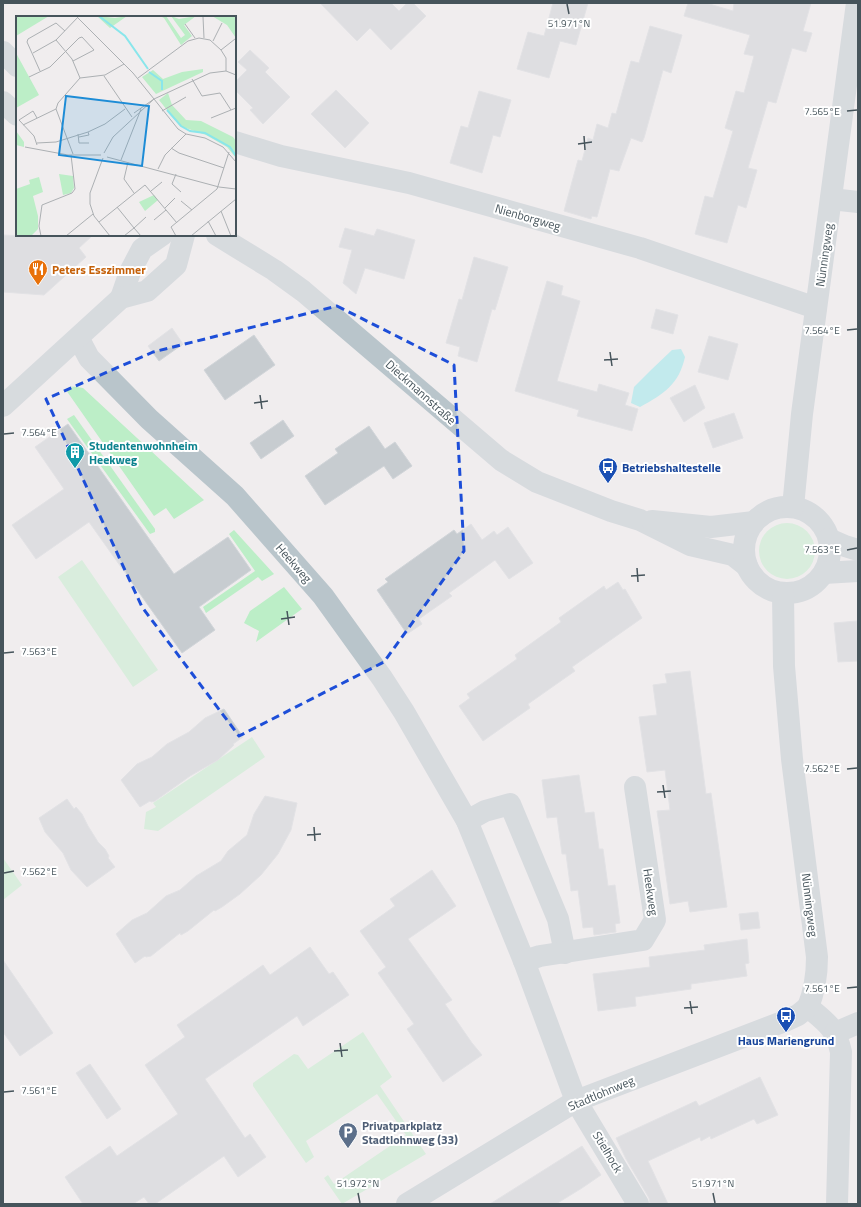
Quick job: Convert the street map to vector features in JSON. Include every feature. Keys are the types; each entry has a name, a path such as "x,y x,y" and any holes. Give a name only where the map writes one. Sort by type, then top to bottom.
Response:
{"street":[{"name":"Nünningweg","path":"793,507 802,414 857,3"},
{"path":"3,52 16,65"},
{"path":"3,102 16,114"},
{"name":"Nienborgweg","path":"236,142 281,156 409,183 640,248 816,308"},
{"path":"831,198 858,202"},
{"path":"122,298 130,272 142,248 160,236"},
{"path":"3,406 122,298 147,291 176,265 184,236"},
{"name":"Dieckmannstraße","path":"219,236 274,270 303,291 501,460 537,482 604,508 640,520 690,545 733,555 746,566 752,576 761,585 771,591 783,594"},
{"name":"Heekweg","path":"78,339 89,358 149,419 235,496 323,596 382,678 404,712 466,821 524,961 576,1101"},
{"path":"783,594 795,593 807,589 816,582 824,573 829,562 831,551 829,539 824,528 816,518 805,511 793,507"},
{"name":"Dieckmannstraße","path":"746,566 744,543 754,522 765,513 778,508 793,507"},
{"name":"Dieckmannstraße","path":"640,520 711,526 754,522"},
{"path":"829,539 858,550"},
{"path":"824,573 858,571"},
{"name":"Nünningweg","path":"783,594 784,666 792,759 816,956 817,977 814,993 808,1007"},
{"name":"Heekweg","path":"524,961 540,956 643,940 656,920 635,787"},
{"path":"466,821 485,811 510,804 558,919 565,953"},
{"path":"808,1007 836,1033 841,1052 842,1067 837,1204"},
{"name":"Stadtlohnweg","path":"407,1204 576,1101 785,1021 798,1015 808,1007"},
{"path":"836,1033 858,1023"},
{"name":"Stielhock","path":"576,1101 638,1204"}],"highlighted area":[{"path":"337,306 454,365 464,551 384,662 239,736 142,607 46,399 153,352"}],"green space":[{"path":"71,386 83,388 204,500 174,519 166,508 154,516 66,390"},
{"path":"74,415 155,529 155,532 150,534 67,419"},
{"path":"787,523 798,525 807,531 813,540 815,551 813,562 807,571 798,577 787,579 776,577 767,571 761,562 759,551 761,540 767,531 776,525"},
{"path":"234,530 274,574 262,581 258,577 206,613 203,607 255,571 229,534"},
{"path":"82,560 158,670 133,687 58,577"},
{"path":"284,587 302,609 256,642 259,631 244,623 250,611"},
{"path":"252,737 265,757 158,831 144,829 146,812 156,807 153,803"},
{"path":"3,858 22,885 3,900"},
{"path":"363,1032 392,1077 380,1086 426,1154 342,1204 324,1178 328,1175 334,1184 406,1135 377,1094 306,1141 314,1157 306,1163 253,1086 253,1083 294,1054 298,1055 308,1069"}],"water":[{"path":"681,349 685,357 679,374 669,387 656,398 640,407 631,403 634,387 672,350"}],"building":[{"path":"320,3 391,3 399,11 407,3 413,3 426,16 391,50 370,28 357,41"},
{"path":"553,3 588,3 576,45 560,41 549,78 517,69 528,32 544,36"},
{"path":"688,3 706,3 733,11 734,3 811,3 803,31 812,33 806,52 792,48 776,103 768,101 748,168 757,170 746,208 738,205 727,243 695,234 705,196 713,198 733,131 725,128 736,91 744,93 754,56 744,54 750,35 684,16"},
{"path":"650,26 682,35 671,73 663,70 644,138 642,142 631,138 619,171 610,169 597,217 592,216 591,219 564,211 578,160 582,161 588,138 593,140 597,124 608,128 612,113 616,114 631,61 639,63"},
{"path":"250,50 269,68 265,72 290,97 263,124 250,110 253,108 236,91 236,81 247,70 238,62"},
{"path":"336,90 369,123 345,148 311,114"},
{"path":"479,91 511,100 500,137 493,135 482,173 450,163 461,126 468,128"},
{"path":"345,228 374,236 377,229 415,240 404,279 365,268 356,294 343,283 352,250 339,247"},
{"path":"3,235 92,236 79,248 86,257 44,295 3,292"},
{"path":"474,257 508,267 495,310 492,309 477,362 458,356 460,347 446,343 459,299 462,300"},
{"path":"547,281 563,286 561,295 580,301 557,381 597,392 599,384 629,393 625,405 638,409 632,431 577,416 579,410 515,391"},
{"path":"656,309 678,315 673,334 651,328"},
{"path":"172,328 183,344 159,361 148,346"},
{"path":"254,335 275,365 225,400 204,370"},
{"path":"709,336 738,344 728,380 698,372"},
{"path":"695,385 705,408 684,422 670,398"},
{"path":"734,413 743,438 713,448 704,423"},
{"path":"283,420 294,436 261,459 250,443"},
{"path":"68,424 174,574 228,537 251,570 199,607 215,630 182,653 89,522 36,559 12,525 64,489 35,447"},
{"path":"369,426 385,449 395,442 412,466 393,479 384,466 325,505 305,476 338,453 335,449"},
{"path":"471,524 482,540 494,531 497,535 508,527 533,563 509,579 495,560 449,593 452,596 419,619 422,624 407,634 377,590 388,582 385,579 454,530 457,534"},
{"path":"618,582 623,590 625,589 642,618 572,667 575,671 528,704 530,708 483,741 459,706 470,698 467,694 517,659 515,655 561,622 559,618 604,586 606,590"},
{"path":"857,621 858,661 838,662 834,623"},
{"path":"690,671 706,794 711,793 727,907 690,912 688,901 670,904 657,811 670,810 665,770 647,772 639,717 657,715 653,685 667,683 665,674"},
{"path":"224,709 243,737 233,744 234,745 218,760 190,776 155,801 150,801 140,807 121,780 137,764 152,757 167,744 189,732 205,718"},
{"path":"579,775 585,813 594,812 599,849 603,849 608,886 615,885 620,923 615,924 616,932 594,935 593,927 583,928 578,890 571,891 566,854 562,854 557,817 547,818 542,780"},
{"path":"265,796 297,803 291,830 278,854 261,875 240,894 222,907 215,911 214,910 188,931 181,935 180,933 151,956 145,956 135,963 116,934 132,920 147,913 166,896 180,890 196,876 221,861 228,851 247,835 254,814"},
{"path":"67,799 74,809 76,807 82,814 88,826 98,842 105,849 109,856 108,858 115,867 87,887 71,870 63,853 45,832 39,818"},
{"path":"432,870 456,906 408,939 452,1000 445,1004 482,1055 443,1082 407,1029 414,1024 378,973 386,967 360,931 395,906 390,899"},
{"path":"758,912 760,928 741,930 739,914"},
{"path":"747,939 749,963 745,964 747,976 691,984 691,989 635,997 636,1006 598,1011 593,974 650,967 649,957 705,950 704,945"},
{"path":"310,947 329,974 333,972 349,995 303,1026 297,1016 205,1079 245,1138 250,1134 266,1157 238,1177 224,1156 155,1204 149,1204 144,1197 133,1204 83,1204 65,1177 110,1146 117,1156 178,1114 145,1065 185,1037 177,1025 263,965 270,975"},
{"path":"3,960 53,1033 20,1056 3,1032"},
{"path":"90,1064 121,1109 107,1119 76,1073"},
{"path":"760,1077 778,1115 757,1124 754,1119 711,1139 710,1136 701,1141 700,1137 648,1161 668,1204 650,1204 649,1198 626,1159 616,1138 696,1101 699,1106"},
{"path":"582,1146 601,1175 582,1188 556,1204 490,1204"}],"place":[{"name":"Peters Esszimmer","path":"38,286"},
{"name":"Studentenwohnheim Heekweg","path":"75,469"},
{"name":"Betriebshaltestelle","path":"608,484"},
{"name":"Haus Mariengrund","path":"786,1033"},
{"name":"Privatparkplatz Stadtlohnweg (33)","path":"348,1149"}]}
